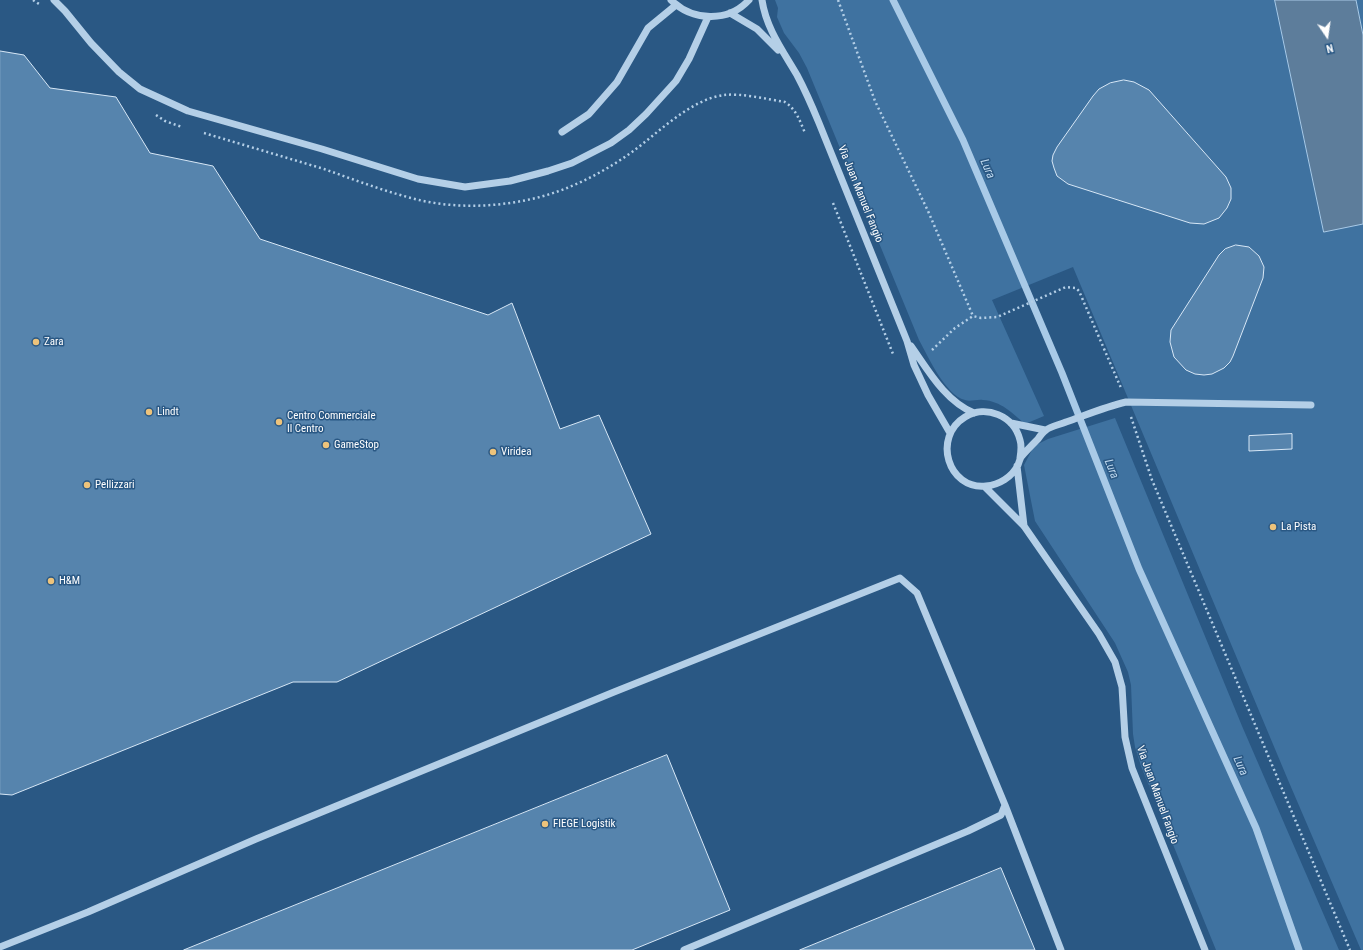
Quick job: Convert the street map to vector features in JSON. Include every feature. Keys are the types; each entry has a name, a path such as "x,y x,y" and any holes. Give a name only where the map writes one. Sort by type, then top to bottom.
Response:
{"street":[{"path":"54,0 91,43 119,72 140,88 182,108 418,179 465,187 510,181 543,173 572,163 611,143 638,122 676,81 692,54 708,17"},
{"path":"562,132 589,114 617,82 648,28 673,3 691,14 719,17 739,8 749,0"},
{"name":"Via Juan Manuel Fangio","path":"762,0 766,19 809,101 907,341 914,365 928,395 950,433"},
{"name":"Via Juan Manuel Fangio","path":"730,13 758,30 786,59"},
{"name":"Via Juan Manuel Fangio","path":"907,341 944,391 966,410 974,413"},
{"path":"1020,458 1046,430 1113,405 1126,402 1310,405"},
{"path":"986,412 995,413 1004,417 1011,423 1017,431 1020,440 1020,458 1012,473 998,484 985,487 973,485 961,479 952,470 947,458 946,445 950,433 956,423 965,416 974,413 986,412"},
{"path":"1011,423 1046,430"},
{"name":"Via Juan Manuel Fangio","path":"1017,466 1024,526"},
{"name":"Via Juan Manuel Fangio","path":"985,487 1024,526 1099,634 1116,662 1122,687 1124,737 1132,768 1205,950"},
{"path":"0,947 88,912 256,839 512,734 900,578 917,592 1005,805 1061,950"},
{"path":"684,950 968,831 1001,815 1005,805"}],"path":[{"path":"838,0 875,101 928,211 973,316"},
{"path":"1004,314 1066,287 1072,287 1079,291 1126,402 1152,480 1350,950"}],"shaded area":[{"name":"La Pista","path":"775,0 1363,0 1363,950 1361,950 1288,780 1073,267 992,300 1044,416 1025,424 1001,405 981,400 967,401 958,397 951,391 932,365 919,340 807,68 799,53 784,33 777,17 778,8"},
{"path":"1275,0 1356,0 1363,35 1363,224 1324,232"},
{"path":"1115,418 1242,726 1339,950 1216,950 1141,766 1135,747 1133,734 1131,685 1128,672 1115,643 1035,521 1024,465 1034,446 1048,439"}],"building":[{"name":"Centro Commerciale Il Centro","path":"0,51 24,55 50,88 116,97 150,153 213,166 260,239 488,315 512,303 560,429 599,415 651,534 337,682 293,682 12,795 0,794"},
{"path":"1124,80 1134,82 1149,90 1226,177 1231,188 1231,199 1227,208 1219,218 1204,224 1190,223 1068,184 1057,176 1052,161 1057,147 1099,89 1110,83"},
{"path":"1236,245 1249,247 1259,256 1264,267 1263,278 1230,362 1224,368 1212,374 1195,374 1186,370 1174,357 1170,342 1171,330 1219,255 1225,249"},
{"path":"1292,434 1292,449 1249,451 1249,436"},
{"path":"667,755 730,910 632,950 184,950"},
{"path":"1001,868 1035,950 800,950"}],"waterway":[{"name":"Lura","path":"893,0 963,140 1062,373 1139,569 1256,828 1299,950"}],"place":[{"name":"Zara","path":"36,342"},
{"name":"Lindt","path":"149,412"},
{"name":"Centro Commerciale Il Centro","path":"279,422"},
{"name":"GameStop","path":"326,445"},
{"name":"Viridea","path":"493,452"},
{"name":"Pellizzari","path":"87,485"},
{"name":"La Pista","path":"1273,527"},
{"name":"H&M","path":"51,581"},
{"name":"FIEGE Logistik","path":"545,824"}]}
